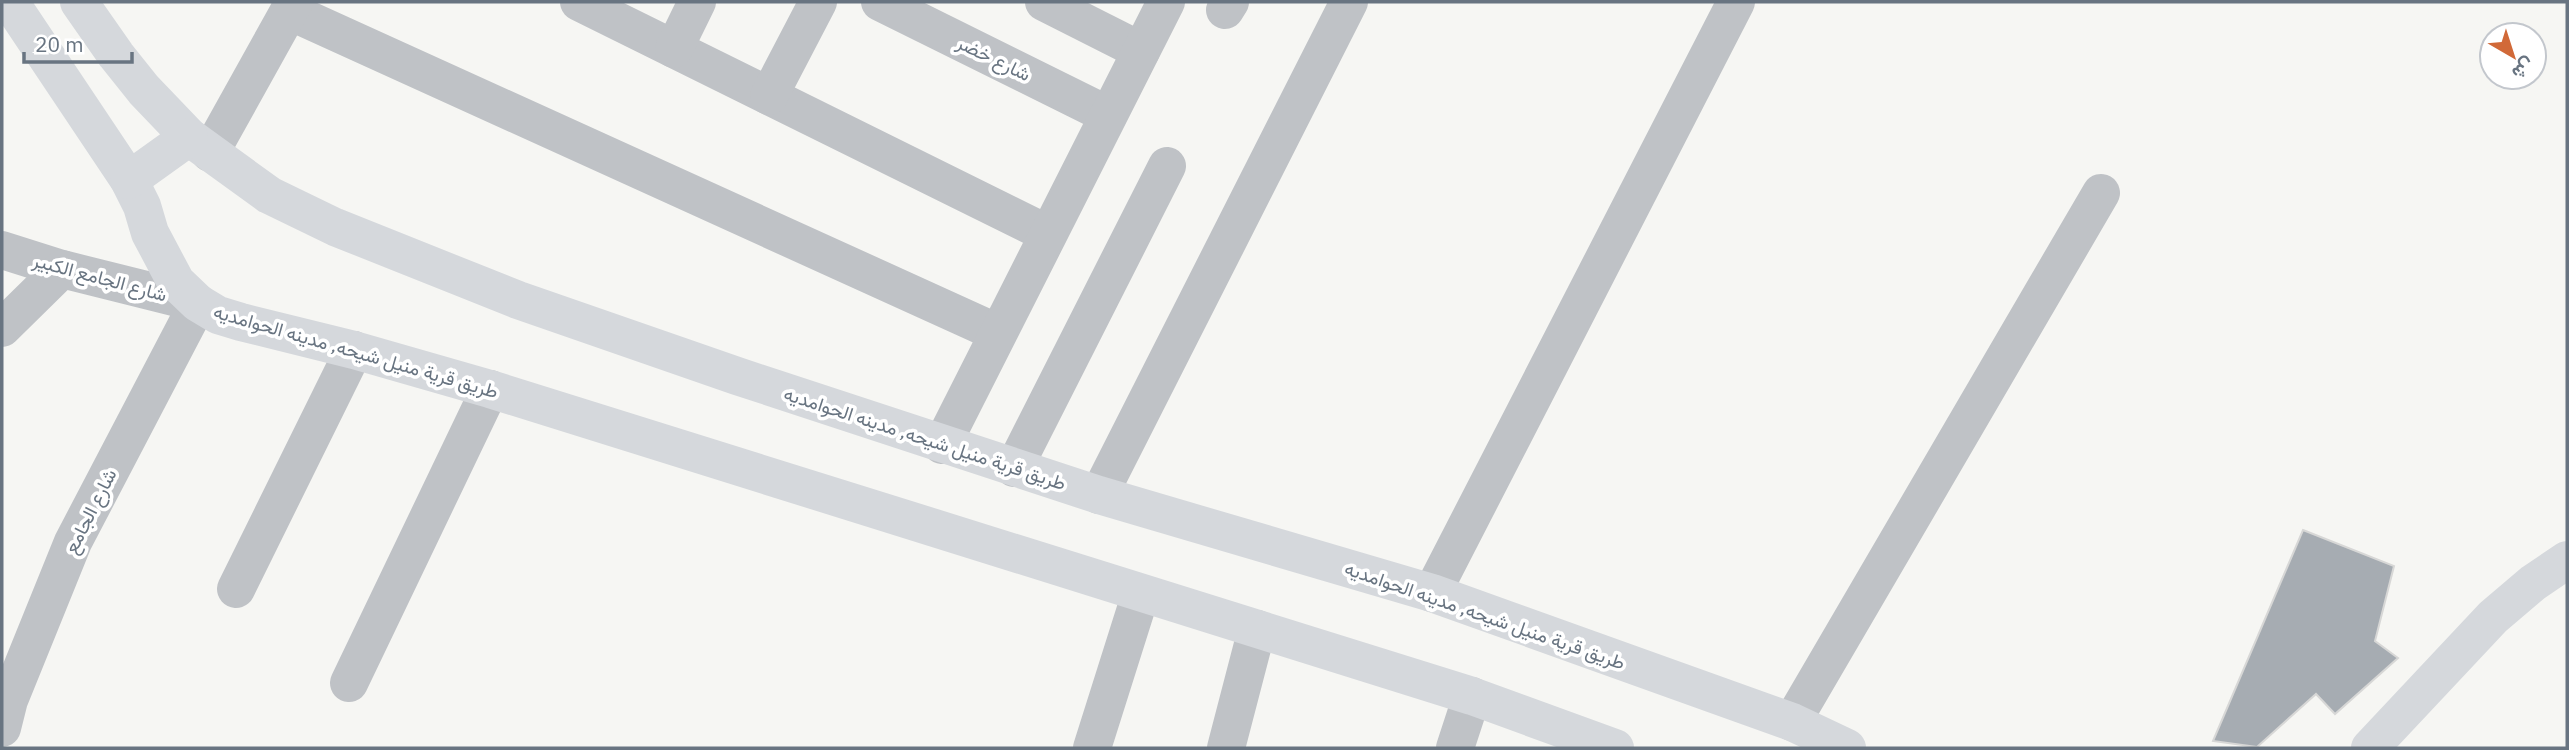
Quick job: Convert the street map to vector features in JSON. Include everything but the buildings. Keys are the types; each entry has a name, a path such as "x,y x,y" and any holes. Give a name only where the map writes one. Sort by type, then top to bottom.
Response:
{"main road":[{"name":"طريق قرية منيل شيحه, مدينه الحوامديه","path":"10,2 130,180 150,233 176,282 198,303 218,315 490,389 1472,696 1615,748"},
{"name":"طريق قرية منيل شيحه, مدينه الحوامديه","path":"79,2 137,82 200,145 269,195 335,228 518,300 942,445 1099,495 1432,593 1792,722 1847,748"},
{"path":"130,180 200,145"},
{"path":"2370,748 2493,617 2533,583 2567,560"}],"street":[{"path":"579,2 1048,234"},
{"path":"674,49 697,2"},
{"path":"769,96 818,2"},
{"name":"شارع خضر","path":"880,2 1108,115"},
{"path":"1044,2 1141,51"},
{"path":"1099,495 1349,2"},
{"path":"1432,593 1737,2"},
{"path":"200,145 291,6 998,333"},
{"path":"942,445 1141,51 1154,6"},
{"path":"1014,468 1167,166"},
{"path":"1792,722 2101,193"},
{"name":"شارع الجامع الكبير","path":"2,250 62,269 198,303"},
{"path":"2,328 62,269"},
{"name":"شارع الجامع","path":"2,728 9,699 73,542 198,303"},
{"path":"236,589 354,350"},
{"path":"349,682 490,389"},
{"path":"1092,748 1141,593"},
{"path":"1226,748 1257,629"},
{"path":"1455,748 1472,696"}]}
